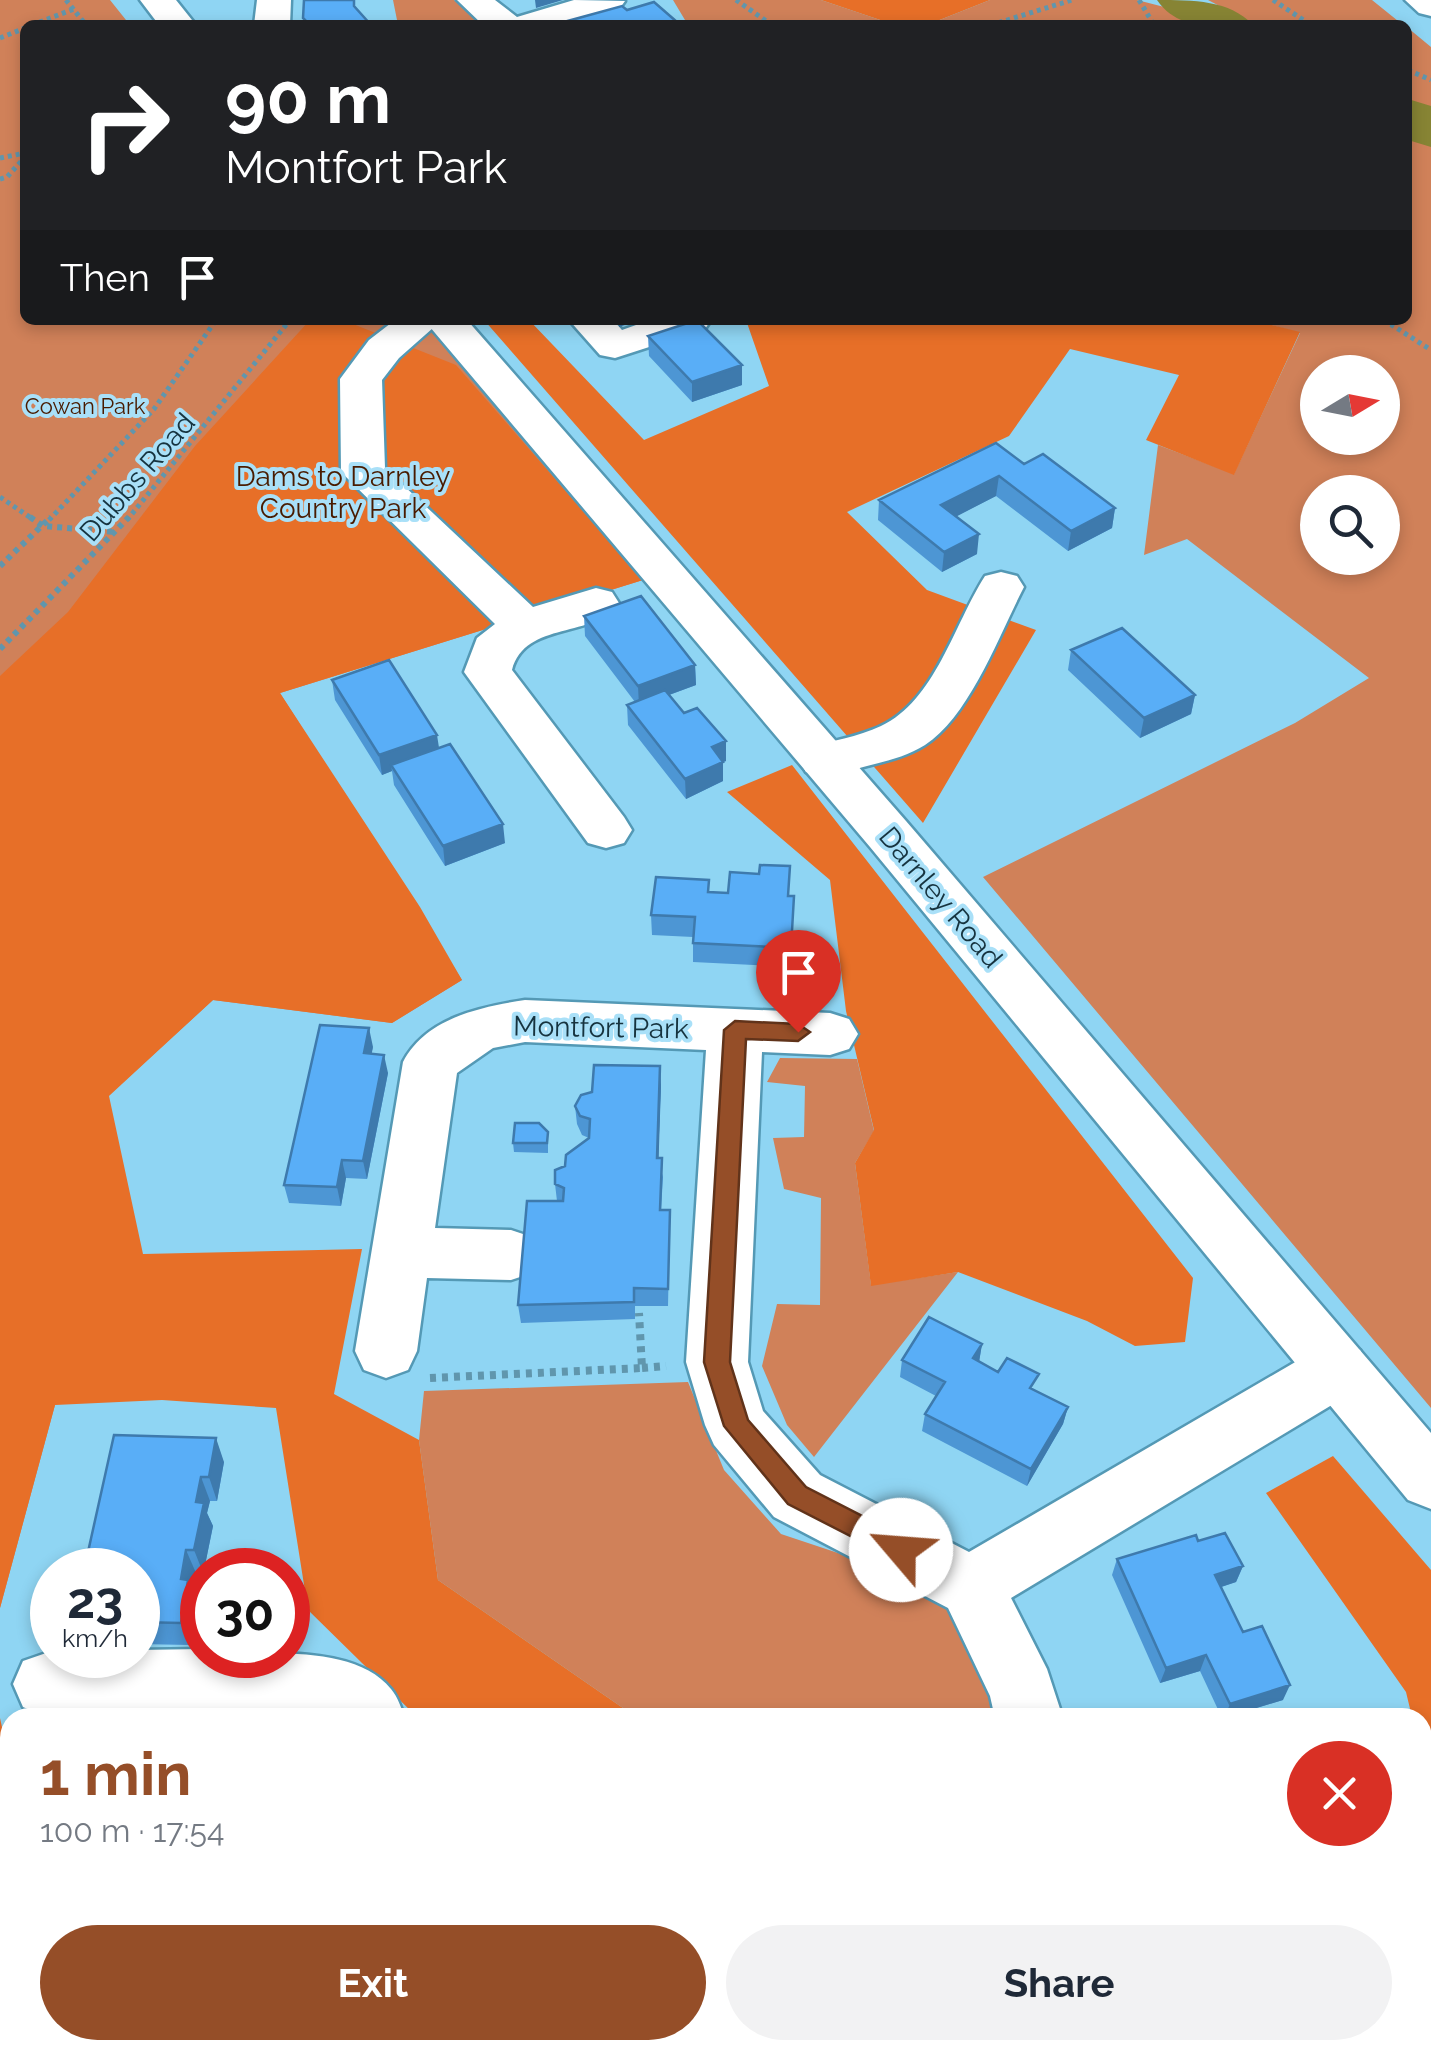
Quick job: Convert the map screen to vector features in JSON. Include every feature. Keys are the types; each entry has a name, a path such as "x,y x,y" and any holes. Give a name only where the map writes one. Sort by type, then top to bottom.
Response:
{"street":[{"path":"157,0 174,20"},
{"path":"474,0 499,20"},
{"path":"1422,0 1431,6"},
{"path":"545,20 608,2"},
{"path":"415,325 384,350 361,379 363,472 525,626"},
{"name":"Darnley Road","path":"449,325 824,760 1431,1480"},
{"path":"595,325 615,346 676,325"},
{"path":"824,760 886,742 919,725 941,696 1000,587"},
{"path":"596,603 525,626 494,649 488,672 606,830"},
{"name":"Montfort Park","path":"386,1351 431,1062 479,1028 525,1021 830,1034"},
{"path":"735,1030 717,1362 736,1426 797,1496 971,1586 1024,1692 1027,1708"},
{"path":"402,1252 511,1255"},
{"path":"971,1586 1338,1369"},
{"path":"47,1684 180,1675"},
{"path":"286,1678 338,1692 365,1708"}],"path":[{"path":"66,0 82,20"},
{"path":"736,0 765,20"},
{"path":"1007,20 1072,0"},
{"path":"1273,0 1303,20"},
{"path":"45,20 74,9"},
{"path":"0,179 8,177 20,161"},
{"path":"0,566 154,410 213,325"},
{"name":"Dubbs Road","path":"0,649 52,602 194,446 286,325"},
{"path":"1392,325 1431,350"},
{"path":"0,497 43,526 117,532"},
{"path":"386,1351 430,1378 642,1368 639,1313"}],"green space":[{"name":"Dams to Darnley Country Park","path":"0,0 110,0 126,20 20,20 20,325 444,325 643,580 280,693 462,980 392,1023 213,1000 109,1095 55,1405 0,1608"},
{"path":"393,0 454,0 479,20 397,20"},
{"path":"673,0 821,0 880,20 685,20"},
{"path":"821,0 990,0 940,20 880,20"},
{"path":"990,0 1137,0 1172,9 1194,20 940,20"},
{"path":"1208,0 1372,0 1397,20 1246,20"},
{"path":"1412,31 1431,47 1431,120 1412,109"},
{"path":"1412,129 1431,139 1431,1408 983,877 1295,723 1369,678 1187,539 1144,555 1158,445 1234,474 1300,333 1271,325 1412,325"},
{"name":"Dams to Darnley Country Park","path":"305,325 356,325 456,365 643,580 280,693 420,907 462,980 392,1023 213,1000 109,1096 143,1254 362,1249 334,1394 419,1440 438,1580 623,1708 408,1708 310,1612 310,1548 298,1548 276,1408 162,1400 55,1405 0,1608 0,676 68,612 195,446"},
{"path":"488,325 534,325 644,440 769,386 748,325 1272,325 1300,332 1234,475 1146,440 1179,375 1070,349 1009,436 847,512 927,590 1036,630 923,823"},
{"path":"792,765 1193,1278 1185,1342 1135,1346 1087,1321 958,1272 871,1286 855,1163 874,1130 846,1011 830,880 727,792"},
{"path":"780,1058 857,1059 874,1131 855,1163 871,1285 958,1272 814,1457 787,1425 762,1366 777,1304 820,1305 821,1198 784,1189 773,1138 804,1137 805,1086 767,1082"},
{"path":"688,1382 724,1470 781,1534 862,1561 950,1607 997,1698 998,1708 623,1708 438,1580 419,1440 424,1391"},
{"path":"1333,1456 1431,1570 1431,1708 1410,1708 1406,1692 1266,1493"}],"building":[{"path":"304,0 354,0 354,6 367,20 305,20"},
{"path":"654,2 675,20 571,20 622,6 627,10"},
{"path":"682,325 702,325 742,365 692,382 648,336"},
{"path":"996,443 1024,464 1043,454 1115,508 1071,531 999,476 941,505 979,534 944,552 879,500"},
{"path":"641,596 695,665 638,686 584,616"},
{"path":"1122,628 1195,695 1144,718 1071,650"},
{"path":"389,660 437,735 379,755 332,680"},
{"path":"665,690 684,713 697,708 726,741 712,747 723,762 685,779 627,705"},
{"path":"450,744 503,824 443,846 391,765"},
{"path":"760,865 790,866 788,896 794,896 791,948 693,943 695,917 651,915 656,877 709,880 708,892 728,893 730,872 759,874"},
{"path":"320,1025 369,1028 364,1053 384,1055 363,1161 342,1160 337,1187 284,1185"},
{"path":"594,1065 660,1066 657,1158 662,1158 660,1210 670,1210 668,1289 634,1288 634,1302 518,1305 527,1201 563,1201 564,1188 555,1184 555,1170 565,1166 566,1155 589,1138 590,1119 580,1116 575,1106 581,1095 592,1092"},
{"path":"515,1123 539,1123 548,1132 547,1143 513,1143"},
{"path":"929,1317 982,1344 973,1358 998,1372 1007,1358 1039,1374 1030,1388 1068,1407 1031,1469 925,1414 945,1382 902,1360"},
{"path":"114,1435 216,1438 209,1477 201,1477 196,1502 204,1503 194,1548 180,1548 180,1623 160,1623 160,1548 89,1548"},
{"path":"1225,1533 1243,1566 1215,1575 1243,1632 1262,1626 1290,1685 1230,1704 1206,1655 1166,1668 1117,1559 1196,1535 1198,1541"}],"waterway":[{"path":"1185,0 1217,20"},
{"path":"1412,119 1431,129"}],"route":[{"path":"798,1032 735,1030 717,1362 736,1426 797,1496 901,1550"}],"park label":[{"name":"Cowan Park","path":"85,406"}]}
